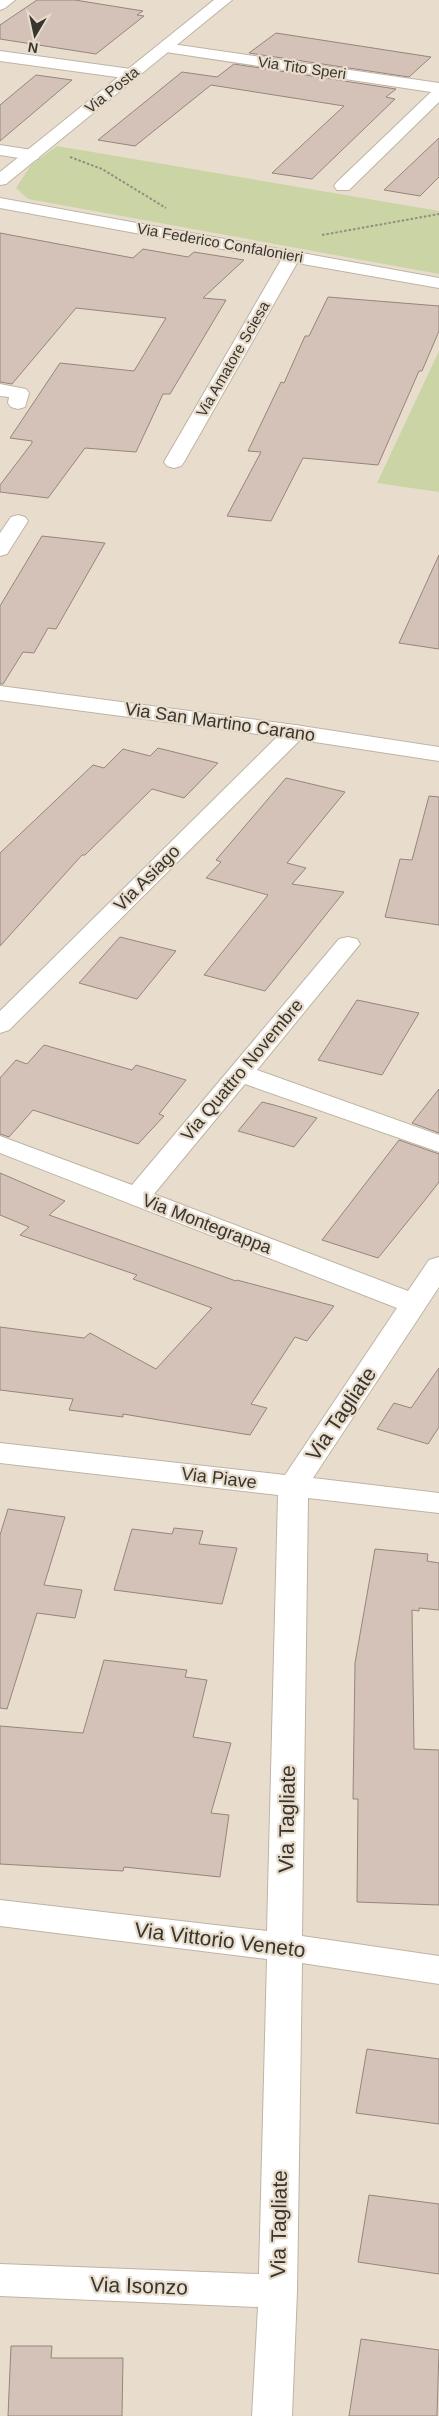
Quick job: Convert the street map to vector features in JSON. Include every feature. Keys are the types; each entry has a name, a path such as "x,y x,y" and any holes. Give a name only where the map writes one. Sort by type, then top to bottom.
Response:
{"street":[{"path":"0,5 7,0"},
{"name":"Via Posta","path":"0,180 224,0"},
{"name":"Via Tito Speri","path":"165,48 439,88"},
{"path":"0,56 131,74"},
{"path":"343,186 439,93"},
{"path":"0,150 35,152"},
{"name":"Via Federico Confalonieri","path":"0,203 439,283"},
{"name":"Via Amatore Sciesa","path":"174,462 292,256"},
{"path":"0,390 19,393 18,403"},
{"path":"0,550 18,521"},
{"name":"Via San Martino Carano","path":"0,693 295,732 439,754"},
{"name":"Via Asiago","path":"0,1025 295,732"},
{"name":"Via Quattro Novembre","path":"137,1197 348,944"},
{"path":"240,1073 439,1144"},
{"name":"Via Montegrappa","path":"0,1144 414,1304"},
{"name":"Via Tagliate","path":"272,2416 278,2291 293,1486 439,1266"},
{"name":"Via Piave","path":"0,1453 439,1503"},
{"name":"Via Vittorio Veneto","path":"0,1913 284,1947 439,1970"},
{"name":"Via Isonzo","path":"0,2280 278,2291"}],"path":[{"path":"35,152 78,159 94,165 167,208"},
{"path":"317,236 439,214"}],"green space":[{"path":"57,146 439,211 439,274 28,199 16,188 31,165"},
{"path":"439,351 439,492 377,483"}],"building":[{"path":"37,0 75,0 143,11 137,15 144,16 96,54 0,39 0,25"},
{"path":"276,33 431,57 409,77 249,53"},
{"path":"234,64 396,89 386,97 395,99 312,179 272,173 344,106 211,85 135,146 98,140 182,72 217,77"},
{"path":"36,75 72,80 0,141 0,105"},
{"path":"439,138 439,177 420,196 384,190"},
{"path":"0,233 133,258 143,249 188,257 194,252 244,260 203,298 226,300 170,394 163,394 136,452 85,448 48,498 0,492 0,485 32,443 32,441 10,438 60,363 134,371 166,318 76,308 12,384 0,382"},
{"path":"328,297 439,306 439,331 422,371 419,371 378,465 303,458 271,521 227,516 261,452 248,451 281,382 284,383 305,336 309,336"},
{"path":"42,536 105,543 56,629 48,628 34,653 23,652 3,684 0,684 0,606"},
{"path":"439,555 439,649 399,643"},
{"path":"158,748 218,763 184,798 152,789 85,855 82,855 0,946 0,853 93,765 104,768 123,749 150,756"},
{"path":"286,778 345,792 287,863 306,868 292,884 344,892 265,991 204,975 268,895 206,878 221,862 216,860"},
{"path":"429,796 439,797 439,925 385,917 400,859 412,860"},
{"path":"120,937 176,951 137,999 79,983"},
{"path":"357,1000 419,1013 382,1075 318,1060"},
{"path":"44,1045 132,1070 136,1065 186,1080 159,1114 164,1116 138,1144 33,1110 9,1137 0,1134 0,1078 16,1060 27,1064"},
{"path":"439,1089 439,1133 412,1123"},
{"path":"262,1102 317,1118 294,1147 238,1131"},
{"path":"399,1140 439,1154 439,1182 378,1258 322,1240"},
{"path":"0,1173 65,1201 49,1215 236,1281 334,1306 307,1341 295,1337 251,1404 267,1408 250,1435 123,1414 123,1417 69,1410 73,1399 0,1390 0,1327 84,1338 90,1333 156,1369 212,1308 133,1279 137,1275 20,1235 29,1227 0,1215"},
{"path":"439,1368 439,1427 428,1444 377,1429 394,1403 411,1408"},
{"path":"8,1509 65,1517 44,1585 82,1590 75,1618 37,1613 7,1709 0,1708 0,1535"},
{"path":"174,1528 203,1531 199,1544 237,1548 222,1604 114,1590 132,1529 172,1534"},
{"path":"375,1549 428,1554 427,1561 439,1563 439,1610 419,1608 419,1611 412,1610 414,1749 439,1750 439,1905 357,1902 358,1799 353,1799 355,1663"},
{"path":"104,1660 187,1670 185,1677 207,1680 193,1737 231,1743 211,1813 229,1815 220,1877 124,1867 123,1871 0,1864 0,1726 83,1733"},
{"path":"367,2049 439,2059 439,2124 356,2113"},
{"path":"369,2195 439,2204 439,2274 358,2262"},
{"path":"361,2339 439,2350 437,2416 349,2416"},
{"path":"11,2346 52,2346 51,2358 123,2358 122,2416 8,2416"}]}
